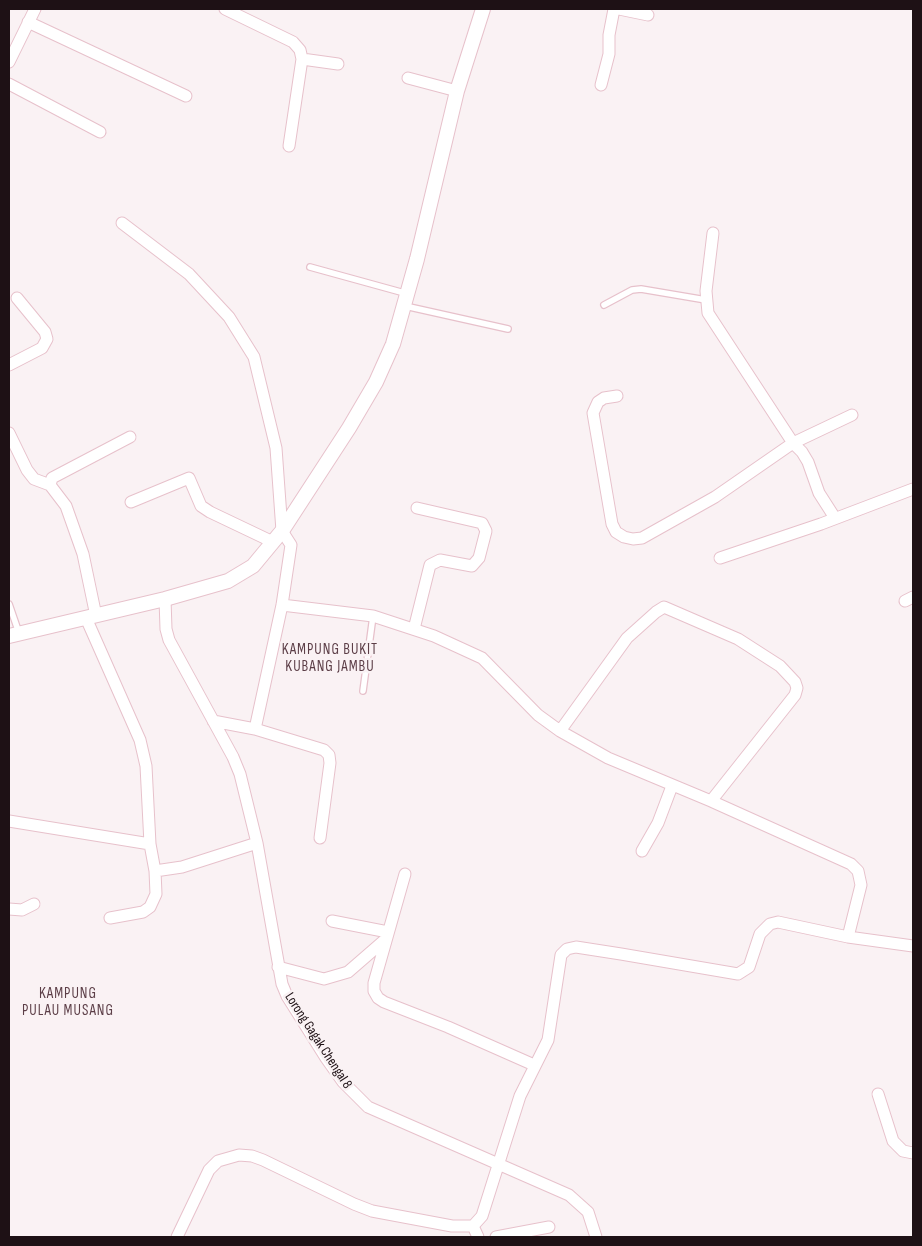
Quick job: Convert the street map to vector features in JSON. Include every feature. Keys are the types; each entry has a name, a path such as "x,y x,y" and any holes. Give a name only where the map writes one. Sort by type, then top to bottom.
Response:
{"street":[{"path":"9,62 35,9"},
{"path":"225,9 293,42 300,50 302,59 289,146"},
{"path":"14,635 165,599 228,581 253,566 278,537 349,428 376,382 393,344 406,300 457,91 483,9"},
{"path":"601,85 609,54 614,9"},
{"path":"619,9 648,15"},
{"path":"28,22 186,96"},
{"path":"302,59 338,64"},
{"path":"408,78 457,91"},
{"path":"9,84 100,132"},
{"path":"122,224 189,274 229,317 254,357 276,448 278,537"},
{"path":"713,234 706,300 708,313 793,443 808,462 819,493 835,518"},
{"path":"9,365 42,348 47,339 45,332 17,298"},
{"path":"617,396 604,398 598,402 593,413 612,524 616,532 624,537 642,538 715,497 793,443 852,415"},
{"path":"9,433 26,470 34,480 50,485 66,506 83,554 91,617 140,740 146,766 150,844 155,871 156,894 150,907 143,912 110,918"},
{"path":"50,485 52,478 130,437"},
{"path":"131,502 189,478 201,506 210,512 278,537 291,545 282,605 255,729"},
{"path":"720,558 821,524 913,489"},
{"path":"414,630 430,565 434,561 440,560 472,566 480,558 486,531 482,523 417,508"},
{"name":"Lorong Gagak Chengal 8","path":"165,599 166,629 169,640 214,721 240,774 257,843 278,967 287,996 326,1058 354,1096 368,1107 495,1170 569,1195 588,1212 596,1237"},
{"path":"282,605 374,616 482,658 538,715 560,731 619,764 711,801 851,864 858,872 861,885 848,937"},
{"path":"560,731 627,638 664,607 738,639 780,666 795,682 797,688 795,695 711,801"},
{"path":"214,721 255,729 324,750 329,755 330,763 320,838"},
{"path":"642,851 658,823 672,786"},
{"path":"9,821 150,844"},
{"path":"155,871 182,867 257,843"},
{"path":"405,874 374,983 374,991 378,998 534,1065"},
{"path":"9,909 22,910 34,904"},
{"path":"332,921 387,936"},
{"path":"177,1237 209,1170 218,1161 239,1155 252,1156 263,1160 354,1204 372,1210 452,1226 473,1226 482,1216 520,1096 551,1030 559,963 561,955 567,949 576,947 612,952 738,974 749,967 760,934 770,924 778,922 848,937 913,946"},
{"path":"278,967 324,979 348,972 387,936"},
{"path":"878,1094 893,1141 903,1151 913,1153"},
{"path":"473,1226 478,1237"},
{"path":"496,1237 549,1227"}],"lane":[{"path":"310,267 406,300 508,329"},
{"path":"604,305 632,290 641,289 706,300"},
{"path":"9,604 14,635"},
{"path":"363,691 374,616"}],"district":[{"name":"KAMPUNG BUKIT KUBANG JAMBU","path":"330,658"},
{"name":"KAMPUNG PULAU MUSANG","path":"68,1002"}]}
